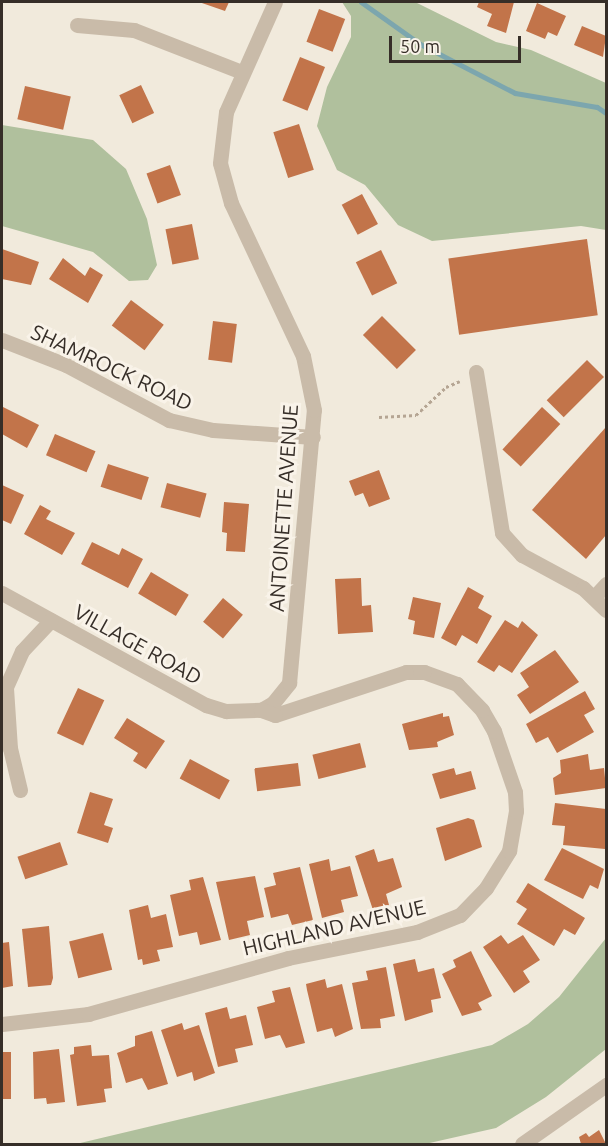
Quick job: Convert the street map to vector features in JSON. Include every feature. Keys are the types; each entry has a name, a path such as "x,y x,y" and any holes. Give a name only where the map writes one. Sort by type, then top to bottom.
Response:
{"street":[{"name":"ANTOINETTE AVENUE","path":"261,710 282,696 292,672 314,437 313,400 303,356 223,180 221,137 226,112 242,72 275,2"},
{"path":"77,25 134,30 242,72"},
{"name":"SHAMROCK ROAD","path":"2,340 66,364 169,420 213,430 314,437"},
{"path":"476,372 502,533 522,555 594,597 606,610"},
{"path":"594,597 606,584"},
{"name":"VILLAGE ROAD","path":"2,593 206,705 226,711 261,710"},
{"path":"20,790 10,748 6,687 22,651 51,620"},
{"name":"HIGHLAND AVENUE","path":"2,1024 88,1014 288,958 417,932 460,915 486,888 509,851 516,811 516,792 494,731 482,710 457,684 424,672 406,672 284,713 275,715 261,710"},
{"path":"522,1144 606,1085"}],"path":[{"path":"379,417 416,414 446,387 460,381"}],"green space":[{"path":"342,2 415,2 496,42 531,50 606,83 606,230 581,226 432,241 398,225 365,185 337,170 317,126 327,87 351,37 351,16"},
{"path":"2,125 93,140 126,169 147,219 157,265 148,280 129,281 93,252 2,226"},
{"path":"606,938 606,1049 546,1097 496,1128 425,1144 76,1144 492,1045 528,1024 559,997"}],"building":[{"path":"199,2 229,2 225,11"},
{"path":"479,2 514,2 506,33 487,26 492,14 477,7"},
{"path":"537,3 566,16 557,36 548,32 545,39 526,31"},
{"path":"319,9 345,19 333,52 306,42"},
{"path":"582,26 606,36 603,57 574,45"},
{"path":"300,57 325,67 307,111 282,101"},
{"path":"141,85 154,113 132,123 119,95"},
{"path":"25,86 71,97 63,130 17,119"},
{"path":"299,124 314,170 288,178 273,132"},
{"path":"170,165 181,195 157,204 147,174"},
{"path":"362,194 378,224 358,235 342,205"},
{"path":"192,224 199,259 172,264 165,229"},
{"path":"587,239 598,315 459,335 448,258"},
{"path":"2,249 39,262 31,285 2,279"},
{"path":"381,250 397,283 372,296 356,262"},
{"path":"63,258 85,276 90,267 103,275 88,303 49,279"},
{"path":"131,300 164,325 144,350 112,326"},
{"path":"382,316 416,350 397,369 363,335"},
{"path":"213,321 237,324 232,363 208,360"},
{"path":"587,360 604,377 564,417 547,400"},
{"path":"3,407 39,425 27,448 2,434"},
{"path":"542,407 560,424 521,466 502,449"},
{"path":"606,427 606,535 586,559 532,510"},
{"path":"55,434 96,451 87,472 46,455"},
{"path":"108,464 149,477 141,500 101,487"},
{"path":"379,470 390,499 369,507 363,493 355,496 349,481"},
{"path":"167,483 207,494 200,518 161,507"},
{"path":"2,485 24,495 11,524 2,520"},
{"path":"224,502 249,504 245,552 226,551 227,533 222,532"},
{"path":"40,505 51,511 46,519 75,533 62,555 24,534"},
{"path":"92,542 119,555 122,548 143,559 128,588 81,564"},
{"path":"151,572 189,595 176,616 138,593"},
{"path":"361,578 362,606 371,605 373,632 338,634 335,579"},
{"path":"468,587 484,596 478,608 492,616 477,644 462,635 456,646 441,638"},
{"path":"413,597 441,603 434,638 413,634 415,621 408,619"},
{"path":"223,598 243,615 223,638 203,622"},
{"path":"505,620 518,628 522,621 538,635 512,673 499,665 494,672 477,662"},
{"path":"555,650 579,682 530,714 517,695 529,687 520,673"},
{"path":"78,688 104,700 83,746 57,733"},
{"path":"585,691 595,709 584,715 594,732 557,753 548,737 536,743 526,724"},
{"path":"443,713 443,717 449,716 454,735 437,742 438,747 409,750 402,724"},
{"path":"127,718 165,741 146,769 133,761 138,753 114,738"},
{"path":"360,743 366,767 319,779 312,755"},
{"path":"588,754 590,770 604,768 606,788 555,795 553,778 561,773 560,760"},
{"path":"190,759 230,780 219,800 180,778"},
{"path":"298,763 301,786 257,791 254,768"},
{"path":"454,768 456,775 471,771 476,789 440,799 432,774"},
{"path":"90,792 113,799 104,825 113,828 108,843 77,833"},
{"path":"555,803 606,809 605,849 563,845 565,826 552,825"},
{"path":"468,818 474,820 482,847 445,861 436,828"},
{"path":"60,842 68,865 25,879 17,857"},
{"path":"562,848 604,869 598,889 590,885 583,899 544,880"},
{"path":"374,849 378,862 393,858 402,887 386,894 389,905 373,910 355,856"},
{"path":"329,859 331,871 350,866 358,896 341,900 344,912 322,918 309,864"},
{"path":"300,867 313,920 292,925 288,914 271,918 264,888 276,885 273,873"},
{"path":"255,876 264,917 247,921 250,935 229,940 216,882"},
{"path":"203,877 221,940 200,945 197,932 179,936 170,895 191,890 189,880"},
{"path":"528,883 585,918 575,935 564,929 554,946 517,924 527,909 516,902"},
{"path":"148,905 151,918 166,914 173,947 157,950 160,961 143,965 142,959 138,960 129,910"},
{"path":"49,926 53,978 51,985 28,987 22,929"},
{"path":"103,933 112,970 78,978 69,941"},
{"path":"501,935 508,944 523,935 540,960 523,971 530,982 514,993 483,947"},
{"path":"9,942 13,986 2,988 2,943"},
{"path":"471,951 492,996 478,1003 482,1010 462,1016 442,974 456,967 453,960"},
{"path":"415,959 418,972 434,968 441,998 431,1000 433,1012 405,1021 393,964"},
{"path":"386,967 395,1016 380,1019 381,1028 361,1029 352,983 368,980 366,971"},
{"path":"325,979 327,988 342,984 353,1029 335,1037 332,1028 317,1032 307,990 306,984"},
{"path":"290,987 305,1043 286,1048 280,1035 265,1039 257,1007 275,1002 272,991"},
{"path":"227,1007 230,1019 246,1015 253,1045 235,1049 238,1062 218,1067 205,1013"},
{"path":"182,1023 184,1030 199,1025 215,1073 194,1081 192,1072 177,1077 161,1030"},
{"path":"152,1031 168,1084 148,1090 142,1078 126,1083 117,1053 135,1046 135,1036"},
{"path":"91,1045 92,1056 109,1055 112,1088 104,1089 106,1102 77,1106 70,1055 74,1054 74,1047"},
{"path":"59,1049 65,1102 47,1104 46,1098 34,1099 33,1052"},
{"path":"2,1052 11,1052 11,1099 2,1099"},
{"path":"599,1130 606,1144 581,1144 579,1137 586,1133 589,1137"}],"waterway":[{"path":"361,2 420,44 515,93 597,107 606,113"}]}
